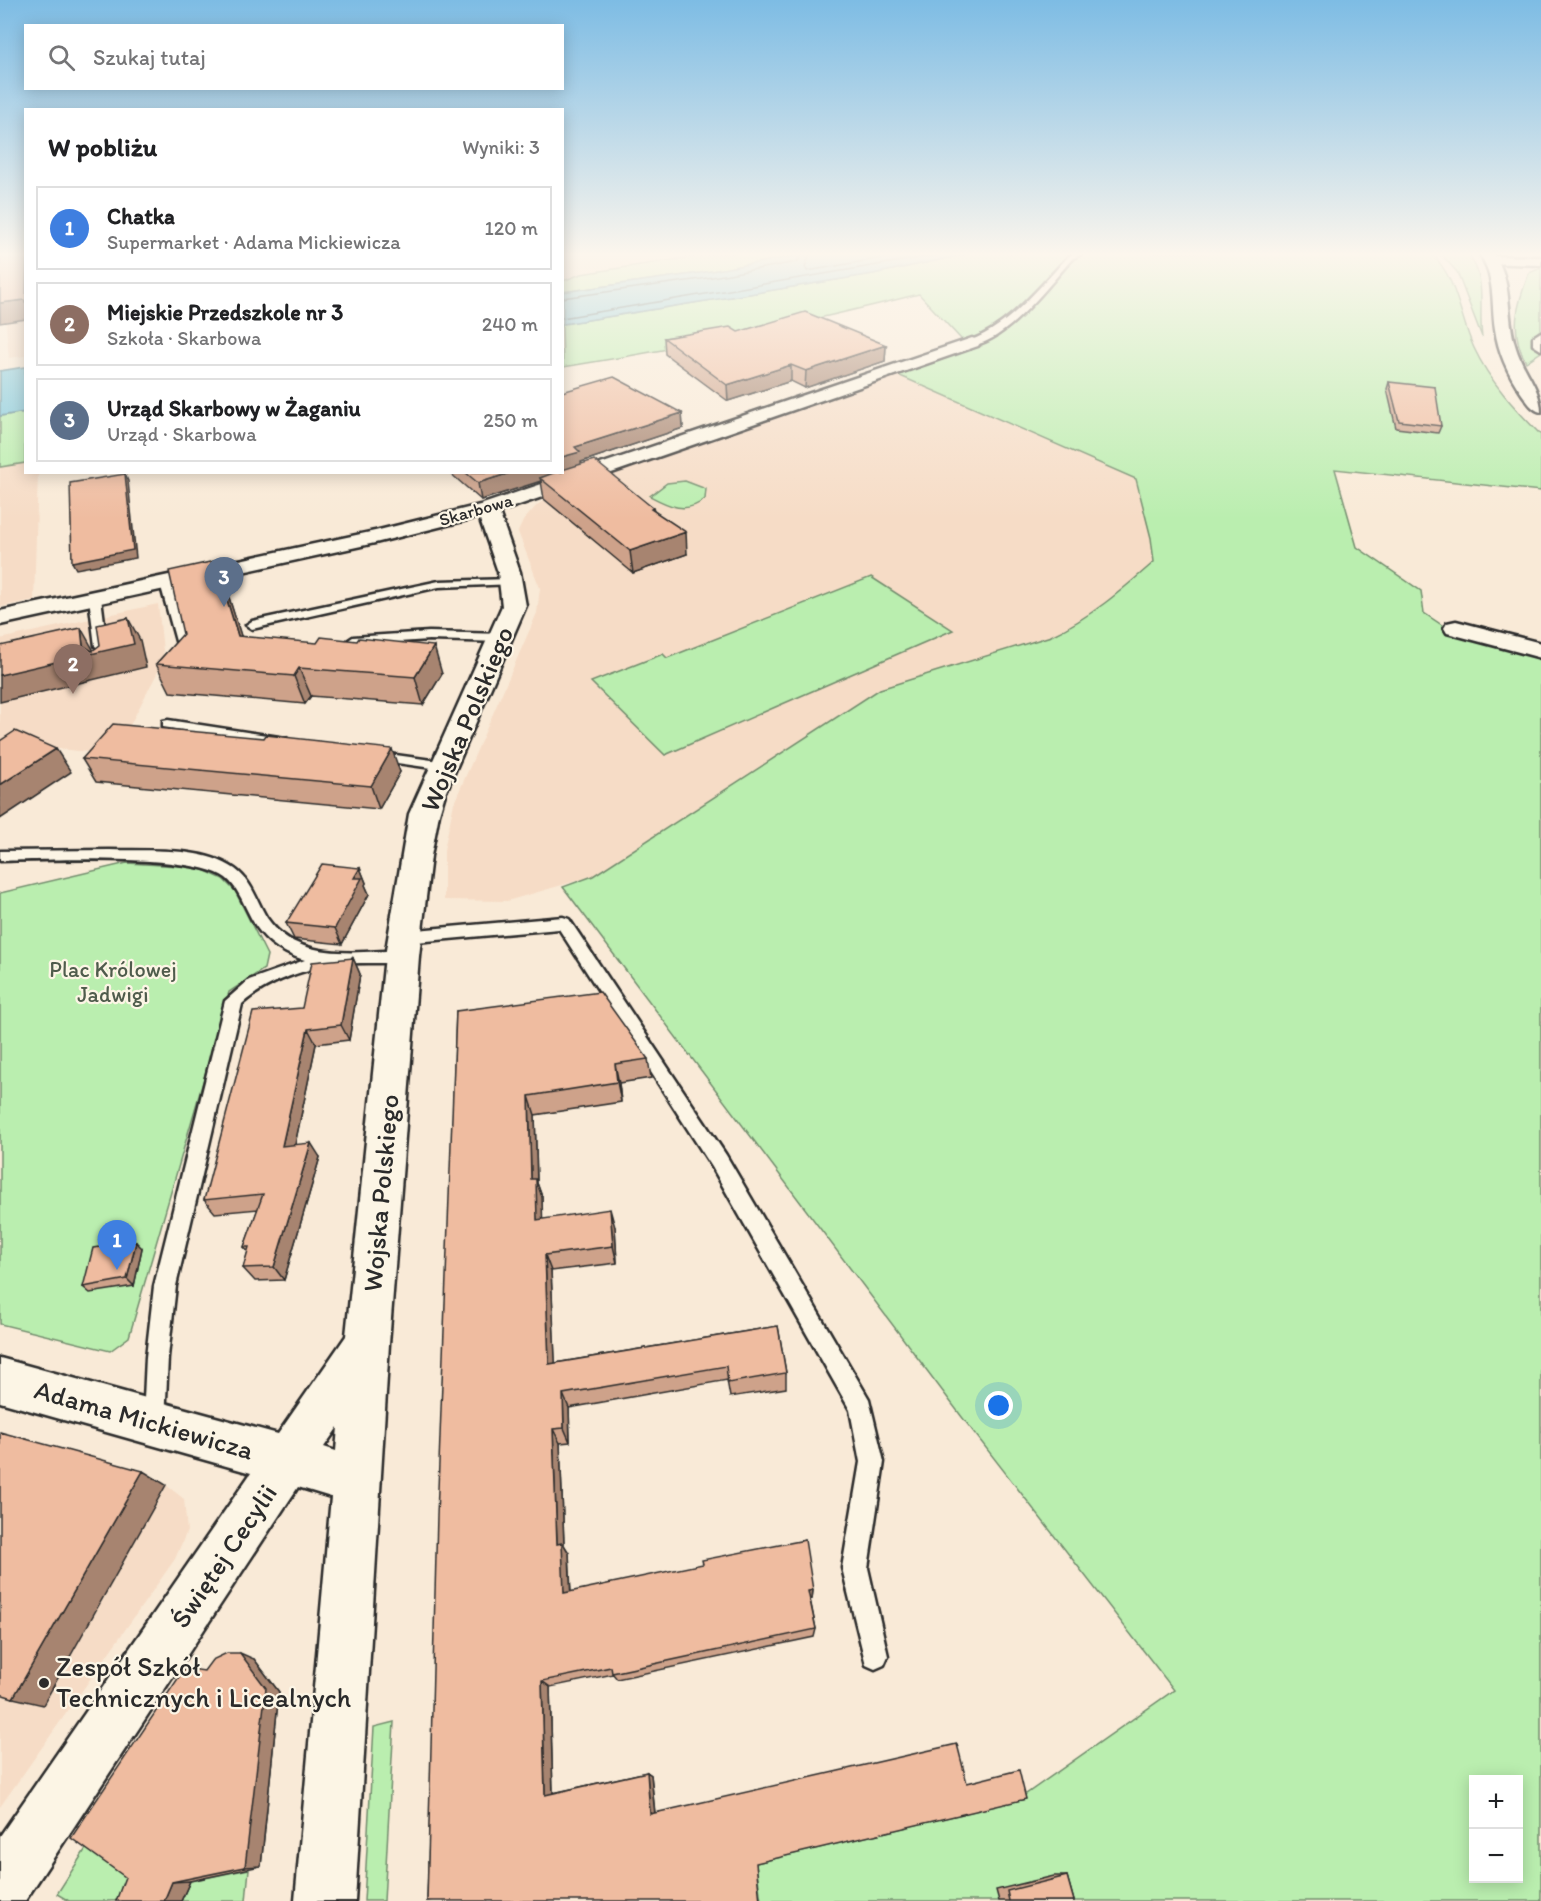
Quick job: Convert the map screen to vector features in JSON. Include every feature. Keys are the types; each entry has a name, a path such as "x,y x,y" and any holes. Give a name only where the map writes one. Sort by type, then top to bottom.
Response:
{"street":[{"path":"1506,342 1522,382 1541,407"},
{"name":"Skarbowa","path":"0,618 375,537 487,509 972,343"},
{"name":"Wojska Polskiego","path":"326,1901 367,1344 404,946 424,814 514,606 511,582 487,509"},
{"path":"1456,628 1541,651"},
{"name":"Świętej Cecylii","path":"0,1887 367,1344"},
{"name":"Adama Mickiewicza","path":"0,1380 154,1421 358,1480"}],"lane":[{"path":"252,625 439,584 511,582"},
{"path":"166,583 185,652"},
{"path":"95,598 102,658"},
{"path":"336,643 429,636 502,638"},
{"path":"168,724 300,744"},
{"path":"356,753 446,766"},
{"path":"0,856 91,854 186,859 208,864 224,870 239,882 262,924 276,940 297,950 333,959"},
{"path":"154,1421 157,1357 165,1286 234,1001 242,993 262,981 333,959 404,946 563,923 719,1161 861,1407 872,1462 855,1568 875,1656"}],"shaded area":[{"path":"7,342 24,342 24,356 9,358"},
{"path":"898,375 1136,479 1151,538 1154,562 1102,608 1051,636 880,689 593,876 507,901 444,900 444,850 454,803 537,613 540,588 518,532 523,521 537,505 551,496"},
{"path":"24,463 24,474 38,474 34,600 0,607 0,467"},
{"path":"158,604 164,660 128,729 106,754 25,745 0,761 0,639"},
{"name":"Zespół Szkół Technicznych i Licealnych","path":"0,1439 166,1485 184,1499 187,1531 175,1559 0,1807"}],"green space":[{"path":"564,342 707,342 653,352 564,367"},
{"path":"967,342 1471,342 1495,384 1541,435 1541,491 1335,469 1357,547 1421,591 1424,613 1454,633 1541,658 1541,1901 761,1901 756,1863 1016,1801 1174,1690 962,1417 563,887 593,876 880,689 1051,636 1092,612 1154,562 1151,538 1136,479 898,375 981,346"},
{"path":"1518,342 1534,342 1541,352 1526,362"},
{"path":"24,412 24,463 0,467 0,416"},
{"path":"685,481 706,489 705,499 691,507 684,508 671,506 650,496 667,483"},
{"path":"871,577 953,630 665,755 591,682 663,654 667,658"},
{"name":"Plac Królowej Jadwigi","path":"127,863 197,867 223,879 235,891 267,955 264,969 229,992 129,1337 110,1351 0,1324 0,893"},
{"path":"394,1722 384,1901 364,1901 374,1727"},
{"path":"92,1839 145,1876 135,1901 69,1901 57,1894"},
{"path":"249,1869 246,1901 181,1901 190,1881"}],"water":[{"path":"24,367 24,412 0,416 0,371"}],"building":[{"path":"669,342 878,342 886,345 806,371 791,365 727,385"},
{"path":"614,377 682,413 575,447 580,452 564,456 564,391"},
{"path":"1389,382 1435,387 1441,426 1399,421"},
{"path":"594,460 653,508 651,509 686,532 630,551 540,478 551,474 564,474 564,469"},
{"path":"125,474 133,550 72,562 70,483"},
{"path":"467,474 507,474 478,483"},
{"path":"215,561 238,636 317,643 321,637 357,641 359,638 434,646 415,677 299,668 294,676 156,664 183,634 169,571"},
{"path":"128,618 134,644 0,675 0,646 81,628 83,646 92,651 100,645 97,625"},
{"path":"113,724 264,738 266,735 392,749 371,786 82,759"},
{"path":"15,731 56,749 0,785 0,741"},
{"path":"322,864 360,868 354,878 362,878 335,928 286,923"},
{"path":"353,958 341,1025 308,1029 282,1146 311,1143 274,1267 243,1268 249,1247 244,1247 263,1194 204,1200 253,1012 302,1008 312,962"},
{"path":"600,992 648,1059 615,1064 617,1082 529,1096 531,1179 536,1179 537,1220 610,1209 613,1246 545,1255 549,1364 778,1326 786,1373 728,1383 726,1366 563,1394 564,1428 553,1429 557,1544 562,1543 564,1593 703,1564 702,1560 805,1540 813,1590 808,1591 816,1629 612,1673 611,1667 542,1681 545,1795 647,1772 650,1814 957,1744 967,1783 1019,1770 1026,1799 756,1863 760,1901 427,1901 437,1516 456,1011"},
{"path":"136,1242 127,1279 83,1287 93,1248"},
{"path":"0,1432 143,1471 13,1698 0,1694"},
{"path":"227,1653 240,1653 266,1688 245,1867 172,1882 164,1901 116,1901 125,1877 71,1838 185,1668 204,1671 212,1660"},
{"path":"1067,1876 1074,1901 1009,1901 1007,1891"}],"place":[{"name":"Urząd Skarbowy w Żaganiu","path":"224,607"},
{"name":"Miejskie Przedszkole nr 3","path":"73,694"},
{"name":"Chatka","path":"117,1270"},
{"name":"Zespół Szkół Technicznych i Licealnych","path":"44,1683"}]}
